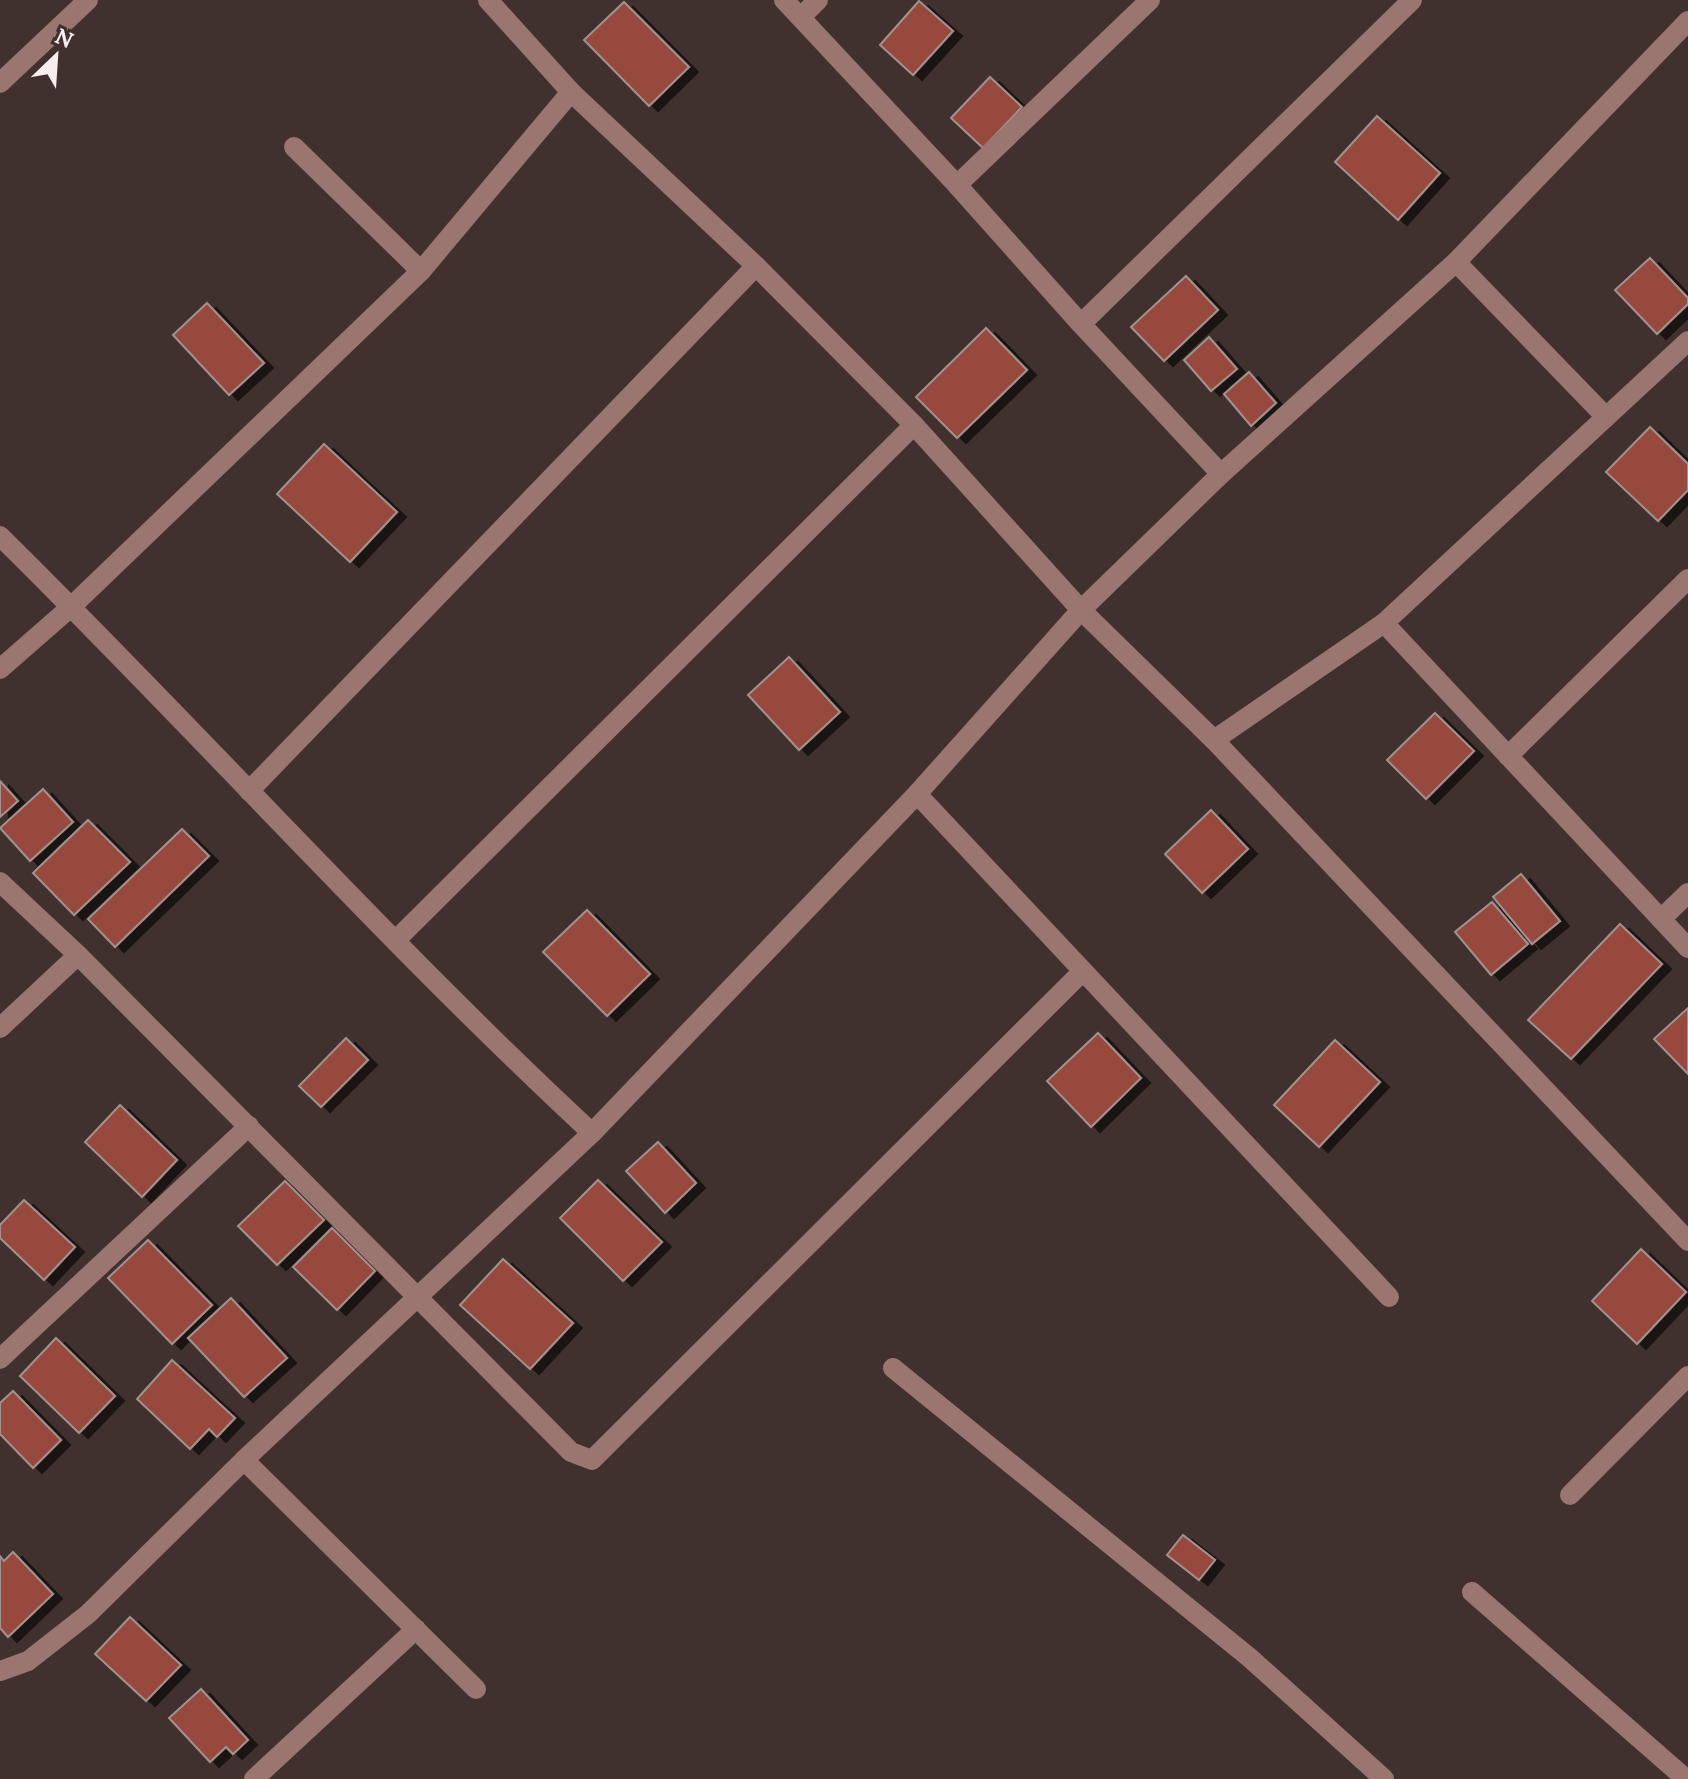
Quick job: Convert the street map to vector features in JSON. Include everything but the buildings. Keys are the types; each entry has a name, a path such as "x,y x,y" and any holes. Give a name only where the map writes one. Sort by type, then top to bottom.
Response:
{"street":[{"path":"0,83 88,0"},
{"path":"784,0 1221,474"},
{"path":"801,17 818,0"},
{"path":"957,185 1150,0"},
{"path":"1081,324 1412,0"},
{"path":"490,1 571,92 756,266 914,425 1081,610 1214,740 1688,1241"},
{"path":"0,1671 28,1661 88,1614 244,1460 592,1133 917,794 1081,610 1221,474 1456,262 1688,21"},
{"path":"0,669 72,606 421,271 571,92"},
{"path":"294,147 421,271"},
{"path":"1456,262 1606,417"},
{"path":"249,791 756,266"},
{"path":"1214,740 1384,623 1688,341"},
{"path":"396,940 914,425"},
{"path":"0,536 522,1068 592,1133"},
{"path":"1508,756 1688,579"},
{"path":"1384,623 1688,948"},
{"path":"917,794 1389,1297"},
{"path":"0,882 78,955 571,1452 592,1460 1083,971"},
{"path":"1661,919 1688,893"},
{"path":"0,1028 78,955"},
{"path":"0,1359 249,1126"},
{"path":"893,1368 1250,1658 1384,1779"},
{"path":"1570,1495 1688,1376"},
{"path":"244,1460 476,1689"},
{"path":"1472,1592 1686,1779"},
{"path":"254,1779 416,1629"}]}
